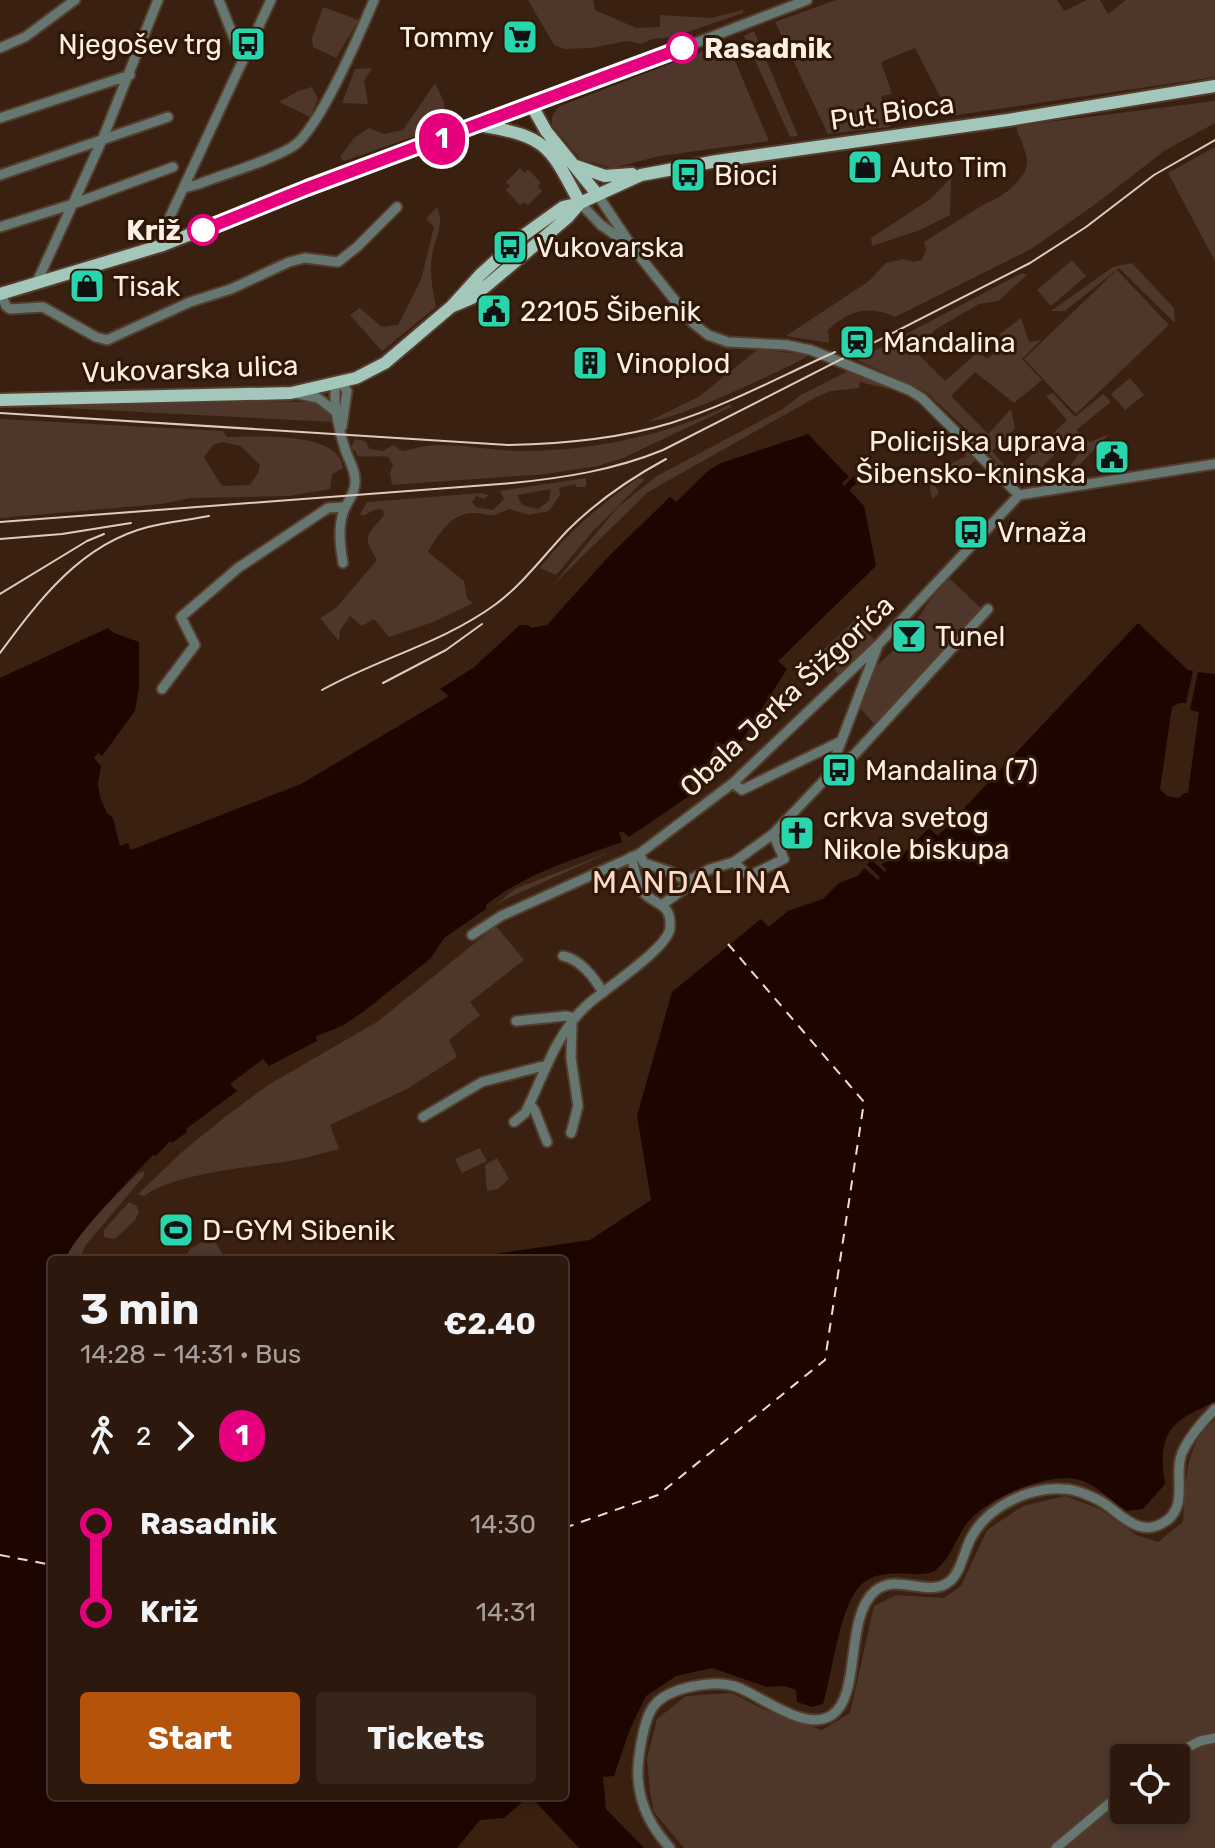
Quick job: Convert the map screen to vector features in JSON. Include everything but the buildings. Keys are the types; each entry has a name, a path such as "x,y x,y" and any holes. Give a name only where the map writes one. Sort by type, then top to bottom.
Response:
{"main road":[{"name":"Put Bioca","path":"580,203 641,175 1215,86"},
{"path":"1,294 163,245 528,107"},
{"path":"528,107 523,119 531,137"},
{"path":"528,107 597,194"},
{"path":"480,125 531,137 547,148 580,203"},
{"path":"573,165 605,176 641,175"},
{"name":"Vukovarska ulica","path":"0,400 291,393 356,378 385,363 452,306 480,275 524,235 563,207 580,203"}],"street":[{"path":"0,48 25,37 75,0"},
{"path":"36,284 103,138 158,0"},
{"path":"219,0 243,61"},
{"path":"163,245 167,223 271,0"},
{"path":"184,188 294,146 310,130 356,43 374,0"},
{"path":"528,107 807,0"},
{"path":"258,1 264,15"},
{"path":"0,118 130,75"},
{"path":"0,175 168,117"},
{"path":"0,227 173,167"},
{"path":"597,194 633,248 693,323 708,335 728,342 787,345 811,350 909,390 922,398 1019,495 1215,464"},
{"path":"580,203 601,225 633,248"},
{"path":"1,294 10,309 43,307 86,332 107,340 289,262 305,258 338,262 397,207"},
{"path":"339,383 336,412 355,485 345,507 340,545 343,563"},
{"path":"339,383 347,391 342,430"},
{"path":"291,393 318,398 336,412"},
{"name":"Obala Jerka Šižgorića","path":"472,935 501,916 635,856 733,783 879,644 1019,495"},
{"path":"162,689 195,645 181,617 238,568 328,508 345,507"},
{"path":"663,904 684,889 688,881 710,869 734,862 773,834 832,772 855,754 988,609"},
{"path":"832,772 879,644"},
{"path":"733,783 742,790 841,741"},
{"path":"734,862 751,875 780,863 784,859 773,834"},
{"path":"635,856 644,863 688,881"},
{"path":"514,1122 530,1104 562,1033 669,933 663,904 641,889 635,856"},
{"path":"563,956 569,957 595,978 603,993"},
{"path":"516,1021 566,1016 574,1021"},
{"path":"571,1133 578,1106 571,1058 574,1021"},
{"path":"423,1117 482,1082 547,1065"},
{"path":"530,1104 547,1142"},
{"path":"670,1848 655,1832 641,1802 639,1757 653,1707 673,1692 707,1683 735,1686 781,1710 808,1720 824,1720 836,1712 846,1691 861,1613 874,1592 890,1583 938,1588 951,1580 972,1536 986,1517 1035,1491 1065,1489 1085,1495 1105,1504 1133,1526 1151,1528 1168,1520 1177,1508 1181,1454 1215,1409"},
{"path":"1190,1746 1215,1738"},
{"path":"1056,1848 1110,1803"}],"shaded area":[{"path":"528,0 593,0 595,10 636,28 660,27 660,15 711,18 743,10 743,13 673,37 652,39 641,44 627,41 591,48 564,49 554,45"},
{"path":"836,0 1057,0 1064,11 1087,0 1100,0 1108,14 1126,0 1215,0 1215,77 950,116 915,48 881,62 892,94 881,96 890,127 828,134 775,22"},
{"path":"323,7 359,20 336,58 313,47 312,38"},
{"path":"754,31 798,136 790,137 744,36"},
{"path":"727,42 769,141 660,156 612,168 580,159 552,125 552,117 558,107"},
{"path":"372,68 364,81 368,104 342,103 355,69"},
{"path":"435,83 444,102 445,120 430,131 344,161 340,157 354,138 369,128 384,134 403,130"},
{"path":"312,87 318,99 310,117 279,102 298,91"},
{"path":"1215,101 1215,123 1164,151 1031,249 895,317 877,311 852,314 828,330 829,343 786,336 869,281 886,263 903,259 914,262 922,260 926,250 924,242 1011,188 1022,176 1027,163 1016,126"},
{"path":"1215,147 1215,261 1168,173"},
{"path":"520,168 525,173 528,169 541,183 538,186 542,191 528,205 524,202 520,205 506,190 510,186 506,182"},
{"path":"951,178 950,215 920,230 872,246 871,238 929,200"},
{"path":"437,207 440,226 431,269 436,307 382,351 350,315 360,308 382,327 398,325 421,280 434,227 426,219"},
{"path":"1072,260 1086,276 1051,306 1037,290"},
{"path":"1132,263 1174,308 1175,323 1119,268 1065,311 1051,311 1113,267"},
{"path":"1117,270 1169,325 1076,414 1024,359"},
{"path":"1022,273 1027,275 998,301 979,304 936,329 915,351 945,381 977,353 988,359 1003,344 1000,334 1021,318 1029,342 1041,340 1022,359 1042,380 1014,403 975,372 951,396 988,434 1011,409 1015,429 992,451 1012,474 1067,420 1046,396 1053,393 1075,417 1103,394 1111,402 1076,430 1090,442 1109,434 1066,479 1063,476 1082,449 1071,438 1028,481 1012,479 967,430 926,392 857,360"},
{"path":"758,349 809,355 703,405 649,421 700,396"},
{"path":"850,370 890,385 889,389 860,382 859,388 831,391 816,397 648,492 552,586 618,507 657,476"},
{"path":"1130,378 1144,395 1125,410 1111,394"},
{"path":"147,402 315,402 328,409 334,422 45,407"},
{"path":"731,404 731,407 623,458 598,466 546,474 392,485 390,473 393,465 388,457 357,456 351,448 355,439 365,441 370,449 383,451 393,445 402,451 438,445 544,451 600,445 682,425"},
{"path":"0,419 223,431 227,437 294,438 327,447 338,456 343,468 332,474 330,489 289,496 190,498 161,504 0,518","holes":["222,442 241,446 260,465 258,473 250,485 223,486 204,457 213,445"]},
{"path":"951,432 977,459 951,482 943,477 935,486 939,493 933,499 930,492 934,478 966,456 962,451 952,450"},
{"path":"808,434 849,477 842,483 844,486 855,475 860,480 849,490 864,506 876,566 778,661 787,669 737,748 716,742 706,770 690,784 695,792 629,837 619,832 622,842 517,884 444,938 431,958 363,1012 342,1026 316,1036 317,1041 269,1066 263,1059 230,1084 237,1091 186,1129 187,1132 172,1143 170,1141 156,1156 153,1155 90,1223 68,1256 48,1256 48,1800 524,1800 504,1818 480,1820 457,1848 0,1848 0,678 108,628 139,642 139,687 135,711 102,756 98,753 94,758 101,766 98,783 100,797 107,813 113,818 120,846 128,843 131,850 301,784 449,696 440,689 473,668 520,625 531,628 547,625 611,554 670,497 676,502 709,470 721,463"},
{"path":"586,478 586,487 576,487 575,484 559,488 560,495 549,511 529,515 509,509 492,515 464,514 445,527 428,552 464,581 467,598 473,603 433,622 389,637 374,619 362,626 350,616 340,630 339,641 320,618 336,608 377,560 368,536 385,514 381,509 363,516 360,514 367,502 482,493 488,495 484,499 476,496 472,502 476,507 493,510 504,499 500,491","holes":["551,489 549,501 538,509 522,505 517,495"]},
{"path":"638,478 645,479 592,532 556,575 540,568 586,519"},
{"path":"949,578 984,611 876,726 860,708 875,667 901,644"},
{"path":"855,620 876,641 840,676 819,654"},
{"path":"1138,623 1188,670 1193,671 1186,703 1172,707 1160,789 1167,796 1179,798 1188,793 1199,712 1190,710 1198,672 1215,674 1215,1402 1187,1416 1170,1431 1163,1452 1165,1484 1143,1509 1126,1511 1098,1489 1080,1480 1067,1478 1034,1483 1001,1497 974,1516 934,1571 882,1575 863,1583 842,1622 823,1704 812,1707 797,1702 796,1690 784,1686 767,1687 712,1668 676,1676 646,1696 630,1729 614,1776 603,1777 606,1809 644,1848 579,1848 534,1800 568,1800 568,1256 481,1256 590,1240 651,1200 637,1116 672,992 761,919 769,927 788,911 823,899 839,883 858,876 864,868 878,880 880,877 867,865 871,860 885,872 887,870 881,864 900,857 929,828 938,836"},
{"path":"615,850 508,898 494,906 515,889"},
{"path":"496,926 524,960 470,1002 480,1015 449,1040 457,1057 407,1089 330,1125 339,1149 290,1161 193,1176 157,1188 144,1196 138,1194 225,1117 268,1085 377,1022"},
{"path":"480,1148 487,1161 462,1173 455,1159"},
{"path":"497,1158 509,1179 498,1189 487,1191 485,1165"},
{"path":"144,1171 144,1176 85,1246 81,1256 68,1256 85,1229 137,1174"},
{"path":"129,1202 137,1206 139,1212 135,1220 115,1239 104,1237 104,1230"},
{"path":"212,1236 223,1256 186,1256 190,1249"},
{"path":"1215,1420 1215,1848 684,1848 654,1812 647,1759 657,1719 686,1696 732,1693 763,1709 822,1730 850,1713 874,1606 896,1595 944,1598 961,1586 987,1530 1023,1506 1065,1496 1100,1509 1136,1535 1158,1542 1183,1522 1188,1466 1197,1441"}],"ferry route":[{"path":"568,1527 658,1495 825,1360 864,1102 728,944"},
{"path":"0,1555 48,1564"}],"railway":[{"path":"0,522 512,483 570,476 626,463 663,450 1030,263 1086,227 1154,175 1215,140"},
{"path":"0,413 508,445 549,443 611,437 671,423 734,399 835,352"},
{"path":"322,690 476,618 515,587 591,509 627,482 666,459"},
{"path":"0,653 46,594 102,546 148,527 209,516"},
{"path":"0,539 62,534 131,523"},
{"path":"0,594 87,541 104,534"},
{"path":"383,683 446,650 482,624"}],"bus line":[{"name":"1","path":"203,230 682,48"}],"place":[{"name":"Tommy","path":"520,37"},
{"name":"Njegošev trg","path":"248,44"},
{"name":"Rasadnik","path":"682,48"},
{"name":"Auto Tim","path":"865,167"},
{"name":"Bioci","path":"688,175"},
{"name":"Križ","path":"203,230"},
{"name":"Vukovarska","path":"510,247"},
{"name":"Tisak","path":"87,286"},
{"name":"22105 Šibenik","path":"494,311"},
{"name":"Mandalina","path":"857,342"},
{"name":"Vinoplod","path":"590,363"},
{"name":"Policijska uprava Šibensko-kninska","path":"1112,457"},
{"name":"Vrnaža","path":"971,532"},
{"name":"Tunel","path":"909,636"},
{"name":"Mandalina (7)","path":"839,770"},
{"name":"crkva svetog Nikole biskupa","path":"797,833"},
{"name":"D-GYM Sibenik","path":"176,1230"}],"district":[{"name":"MANDALINA","path":"692,882"}]}
